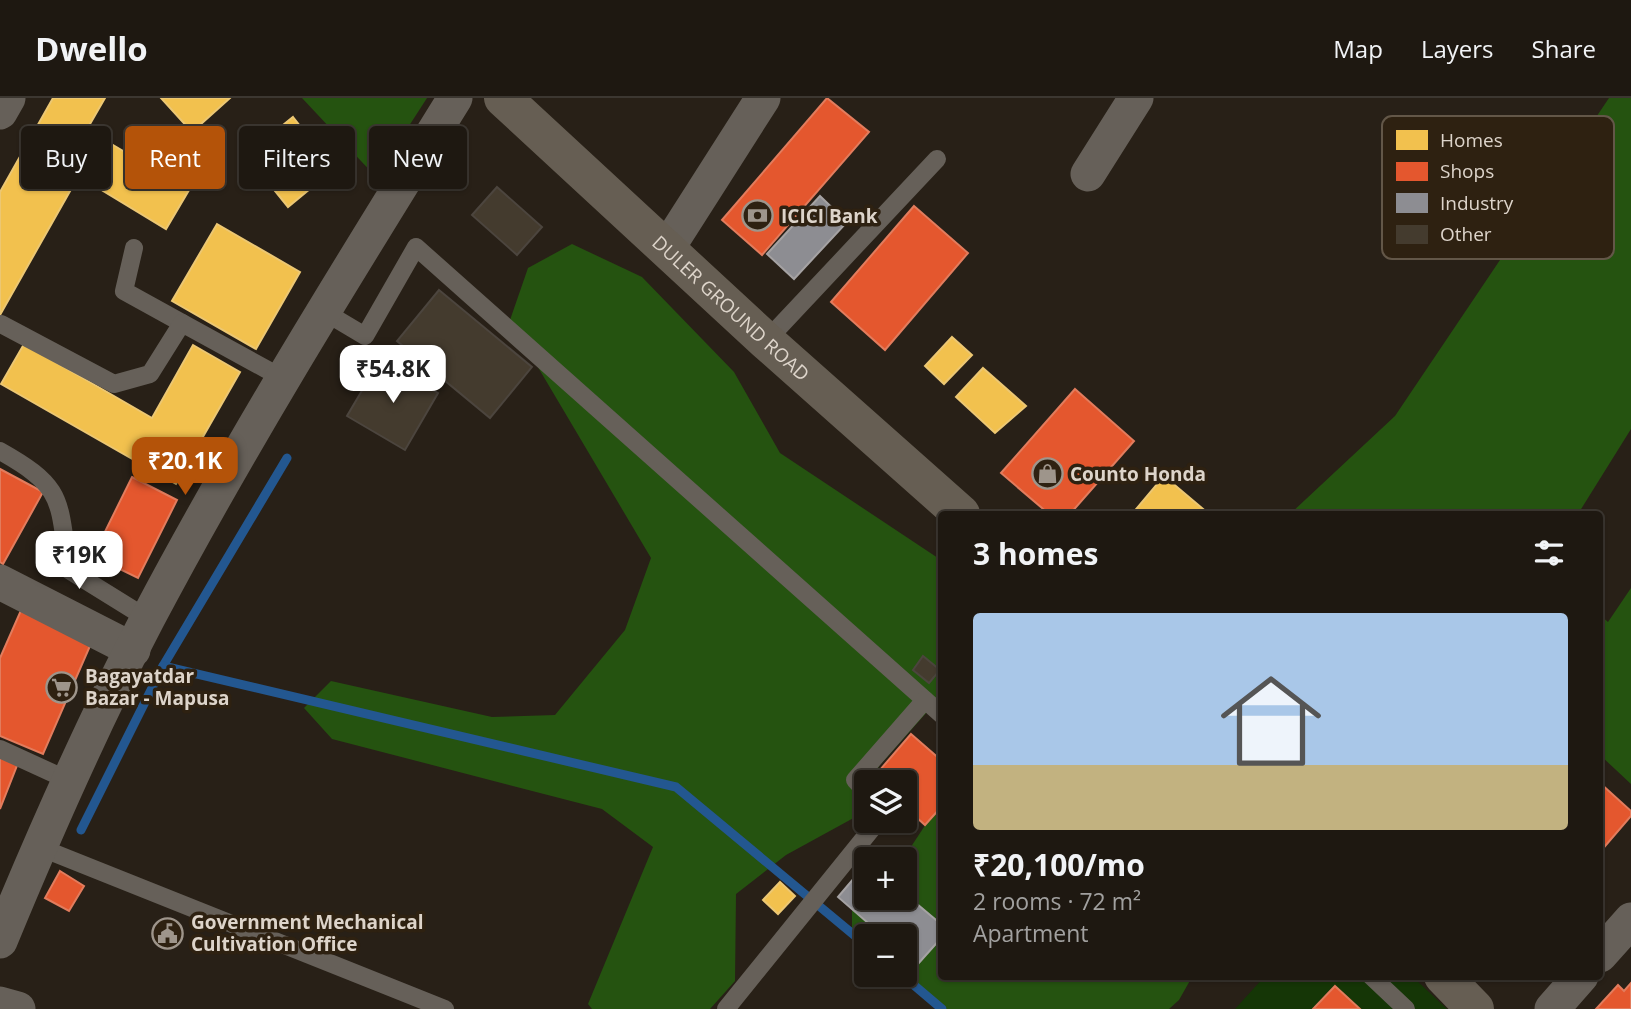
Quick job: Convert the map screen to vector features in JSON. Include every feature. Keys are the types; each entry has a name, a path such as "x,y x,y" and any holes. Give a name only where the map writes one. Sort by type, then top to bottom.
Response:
{"main road":[{"name":"DULER GROUND ROAD","path":"503,98 668,247 766,341 958,511"},
{"path":"1447,980 1475,1009"}],"street":[{"path":"0,112 8,98"},
{"path":"0,941 39,847 148,618 323,312 456,98"},
{"path":"668,247 763,98"},
{"path":"1088,174 1136,98"},
{"path":"0,582 133,650"},
{"path":"1603,952 1631,920"},
{"path":"1552,1009 1577,980"},
{"path":"0,1004 18,1009"}],"lane":[{"path":"766,341 937,159"},
{"path":"323,312 365,336 416,247 938,711"},
{"path":"134,248 124,291 284,379"},
{"path":"1,324 114,384 150,374 182,323"},
{"path":"0,451 34,470 58,497 69,570 148,618"},
{"path":"864,770 925,700"},
{"path":"0,749 70,780"},
{"path":"726,1009 868,833"},
{"path":"39,847 445,1009"},
{"path":"1375,980 1406,1009"}],"green space":[{"path":"302,98 427,98 409,126 369,126 369,170 355,155 355,126 328,126"},
{"path":"1609,98 1631,98 1631,429 1580,511 1293,511 1395,416 1501,259 1614,259 1614,116 1597,116"},
{"path":"572,244 642,277 734,372 780,453 938,558 938,703 936,702 877,770 854,770 854,818 786,855 736,894 735,981 710,1009 592,1009 588,1004 653,847 602,809 332,739 304,708 331,681 492,717 555,715 625,630 651,558 510,320 528,268"},
{"path":"1631,588 1631,784 1603,758 1603,618 1608,622"},
{"path":"938,806 938,980 1190,980 1179,1000 1169,1009 947,1009 917,987 917,924 854,924 854,942 852,910 917,910 917,847 911,847"},
{"path":"1261,980 1416,980 1447,1009 1235,1009"}],"building: Homes":[{"path":"53,98 105,98 89,126 37,126"},
{"path":"161,98 230,98 199,126 187,126"},
{"path":"293,117 300,126 282,126"},
{"path":"111,144 125,152 125,189 189,190 166,229 100,189 111,189"},
{"path":"21,155 21,189 71,189 0,315 0,192"},
{"path":"273,189 310,189 288,207"},
{"path":"217,224 300,272 256,349 172,301"},
{"path":"952,337 972,355 944,384 925,366"},
{"path":"24,344 152,418 193,345 240,372 176,484 1,384"},
{"path":"983,368 1026,406 995,433 956,397"},
{"path":"1164,476 1205,511 1135,511"},
{"path":"780,882 795,896 778,914 763,900"}],"building: Shops":[{"path":"827,98 869,132 762,255 722,220"},
{"path":"914,206 968,253 885,350 831,302"},
{"path":"1075,389 1134,441 1073,511 1045,511 1001,473"},
{"path":"0,469 43,492 3,564 0,562"},
{"path":"132,477 177,500 138,578 93,556"},
{"path":"22,608 93,639 43,754 0,736 0,658"},
{"path":"911,734 938,758 938,810 925,825 917,818 917,770 880,770"},
{"path":"0,756 18,763 0,809"},
{"path":"1603,786 1631,811 1631,816 1603,849"},
{"path":"60,871 84,886 69,911 45,898"},
{"path":"1631,983 1631,1009 1596,1009 1618,985 1624,991"},
{"path":"1335,986 1360,1009 1313,1009"}],"building: Industry":[{"path":"820,196 847,222 794,279 767,254"},
{"path":"854,878 854,910 917,910 917,904 938,922 938,941 917,965 917,924 869,924 838,897"}],"building: Other":[{"path":"497,187 542,227 517,255 472,215"},
{"path":"439,290 532,367 490,418 397,341"},
{"path":"380,360 438,393 405,450 347,416"},
{"path":"923,656 938,668 938,672 929,683 913,670"}],"waterway":[{"path":"287,458 163,666 676,787 854,935"},
{"path":"81,830 163,666"},
{"path":"916,987 942,1009"}],"place":[{"name":"ICICI Bank","path":"758,216"},
{"name":"Counto Honda","path":"1047,474"},
{"name":"Bagayatdar Bazar - Mapusa","path":"62,687"},
{"name":"Government Mechanical Cultivation Office","path":"168,933"}]}
